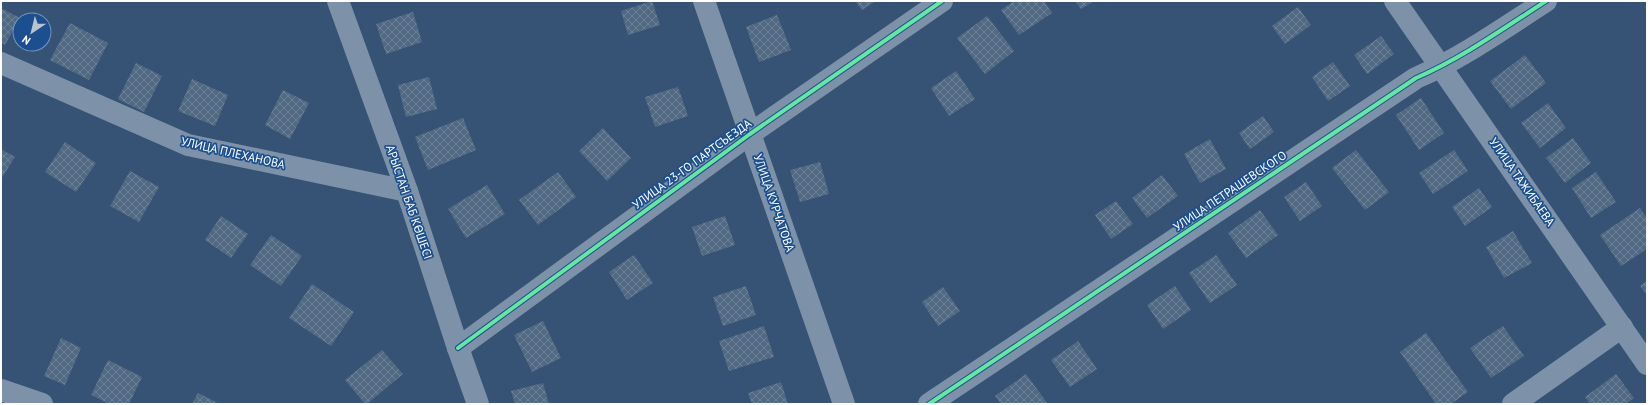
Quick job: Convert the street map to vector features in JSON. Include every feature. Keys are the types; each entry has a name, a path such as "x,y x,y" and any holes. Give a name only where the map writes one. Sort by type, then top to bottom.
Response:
{"street":[{"name":"АРЫСТАН БАБ КӨШЕСІ","path":"338,1 406,191 478,404"},
{"name":"УЛИЦА КУРЧАТОВА","path":"704,1 844,404"},
{"name":"УЛИЦА 23-ГО ПАРТСЪЕЗДА","path":"458,348 750,134 942,1"},
{"name":"УЛИЦА ТАЖИБАЕВА","path":"1395,1 1647,364"},
{"name":"УЛИЦА ПЕТРАШЕВСКОГО","path":"929,404 1416,78 1442,67 1546,1"},
{"name":"УЛИЦА ПЛЕХАНОВА","path":"1,63 188,145 406,191"},
{"path":"1513,404 1622,327"},
{"path":"1,390 42,404"}],"building":[{"path":"652,1 660,25 628,35 621,11"},
{"path":"855,1 876,1 862,10"},
{"path":"1014,1 1044,1 1052,13 1019,35 1001,10"},
{"path":"1075,1 1094,1 1081,9"},
{"path":"1298,7 1311,25 1285,44 1272,26"},
{"path":"1,8 12,14 12,32 5,45 1,42"},
{"path":"413,12 422,42 386,54 376,24"},
{"path":"777,15 791,50 759,62 746,27"},
{"path":"987,16 1014,51 985,74 957,38"},
{"path":"70,23 108,43 89,80 50,60"},
{"path":"1381,36 1394,54 1367,74 1354,55"},
{"path":"1525,55 1546,83 1511,109 1490,81"},
{"path":"1333,62 1350,86 1328,101 1312,77"},
{"path":"136,63 162,76 144,112 118,99"},
{"path":"956,71 975,99 949,116 931,88"},
{"path":"429,77 437,109 406,117 398,85"},
{"path":"192,79 228,95 215,126 178,111"},
{"path":"678,87 688,116 655,127 645,97"},
{"path":"283,90 309,103 290,139 265,125"},
{"path":"1421,98 1444,133 1419,150 1396,115"},
{"path":"1548,103 1566,128 1540,148 1521,123"},
{"path":"1263,116 1274,132 1250,149 1239,133"},
{"path":"463,118 476,150 428,170 415,137"},
{"path":"603,128 631,158 607,181 579,151"},
{"path":"1573,138 1591,163 1565,183 1546,158"},
{"path":"1210,139 1226,169 1200,183 1184,154"},
{"path":"65,142 96,163 76,192 45,172"},
{"path":"1,149 15,157 1,179"},
{"path":"1356,150 1389,192 1365,210 1332,168"},
{"path":"1454,150 1468,171 1433,194 1419,173"},
{"path":"820,162 829,194 800,202 790,170"},
{"path":"130,171 159,187 139,222 110,206"},
{"path":"558,172 576,197 538,225 519,200"},
{"path":"1596,172 1616,202 1591,218 1572,188"},
{"path":"1162,175 1178,196 1147,218 1132,198"},
{"path":"1306,182 1322,206 1300,221 1284,197"},
{"path":"487,185 505,214 466,238 448,209"},
{"path":"1479,188 1492,207 1465,226 1452,207"},
{"path":"1116,201 1133,224 1111,239 1095,215"},
{"path":"1640,208 1647,218 1647,249 1621,266 1600,235"},
{"path":"1260,210 1278,235 1246,258 1228,233"},
{"path":"221,216 248,234 231,258 205,240"},
{"path":"725,216 735,245 702,256 692,227"},
{"path":"1513,231 1532,263 1504,278 1486,247"},
{"path":"271,235 302,256 281,286 250,265"},
{"path":"634,255 653,283 627,300 609,272"},
{"path":"1216,255 1237,285 1210,303 1189,273"},
{"path":"1647,281 1647,295 1640,286"},
{"path":"312,284 354,312 331,346 289,318"},
{"path":"746,286 756,315 723,326 713,297"},
{"path":"1175,286 1191,310 1163,329 1147,305"},
{"path":"943,287 960,311 938,326 922,302"},
{"path":"543,321 561,358 532,372 514,335"},
{"path":"764,326 774,357 729,371 719,341"},
{"path":"1503,326 1524,356 1491,378 1470,348"},
{"path":"1426,333 1468,392 1451,404 1436,404 1400,352"},
{"path":"61,338 81,348 65,385 44,376"},
{"path":"1078,341 1097,369 1070,387 1051,360"},
{"path":"382,350 403,374 367,404 365,404 345,380"},
{"path":"108,360 142,377 129,404 110,404 91,395"},
{"path":"1026,374 1048,404 1001,404 995,396"},
{"path":"1616,374 1634,398 1626,404 1590,404 1585,397"},
{"path":"781,382 788,404 752,404 748,393"},
{"path":"543,383 549,404 515,404 511,391"},
{"path":"198,393 220,404 192,404"}],"cycle path":[{"path":"458,348 750,134 942,1"},
{"path":"929,404 1416,78 1466,52 1546,1"}]}
